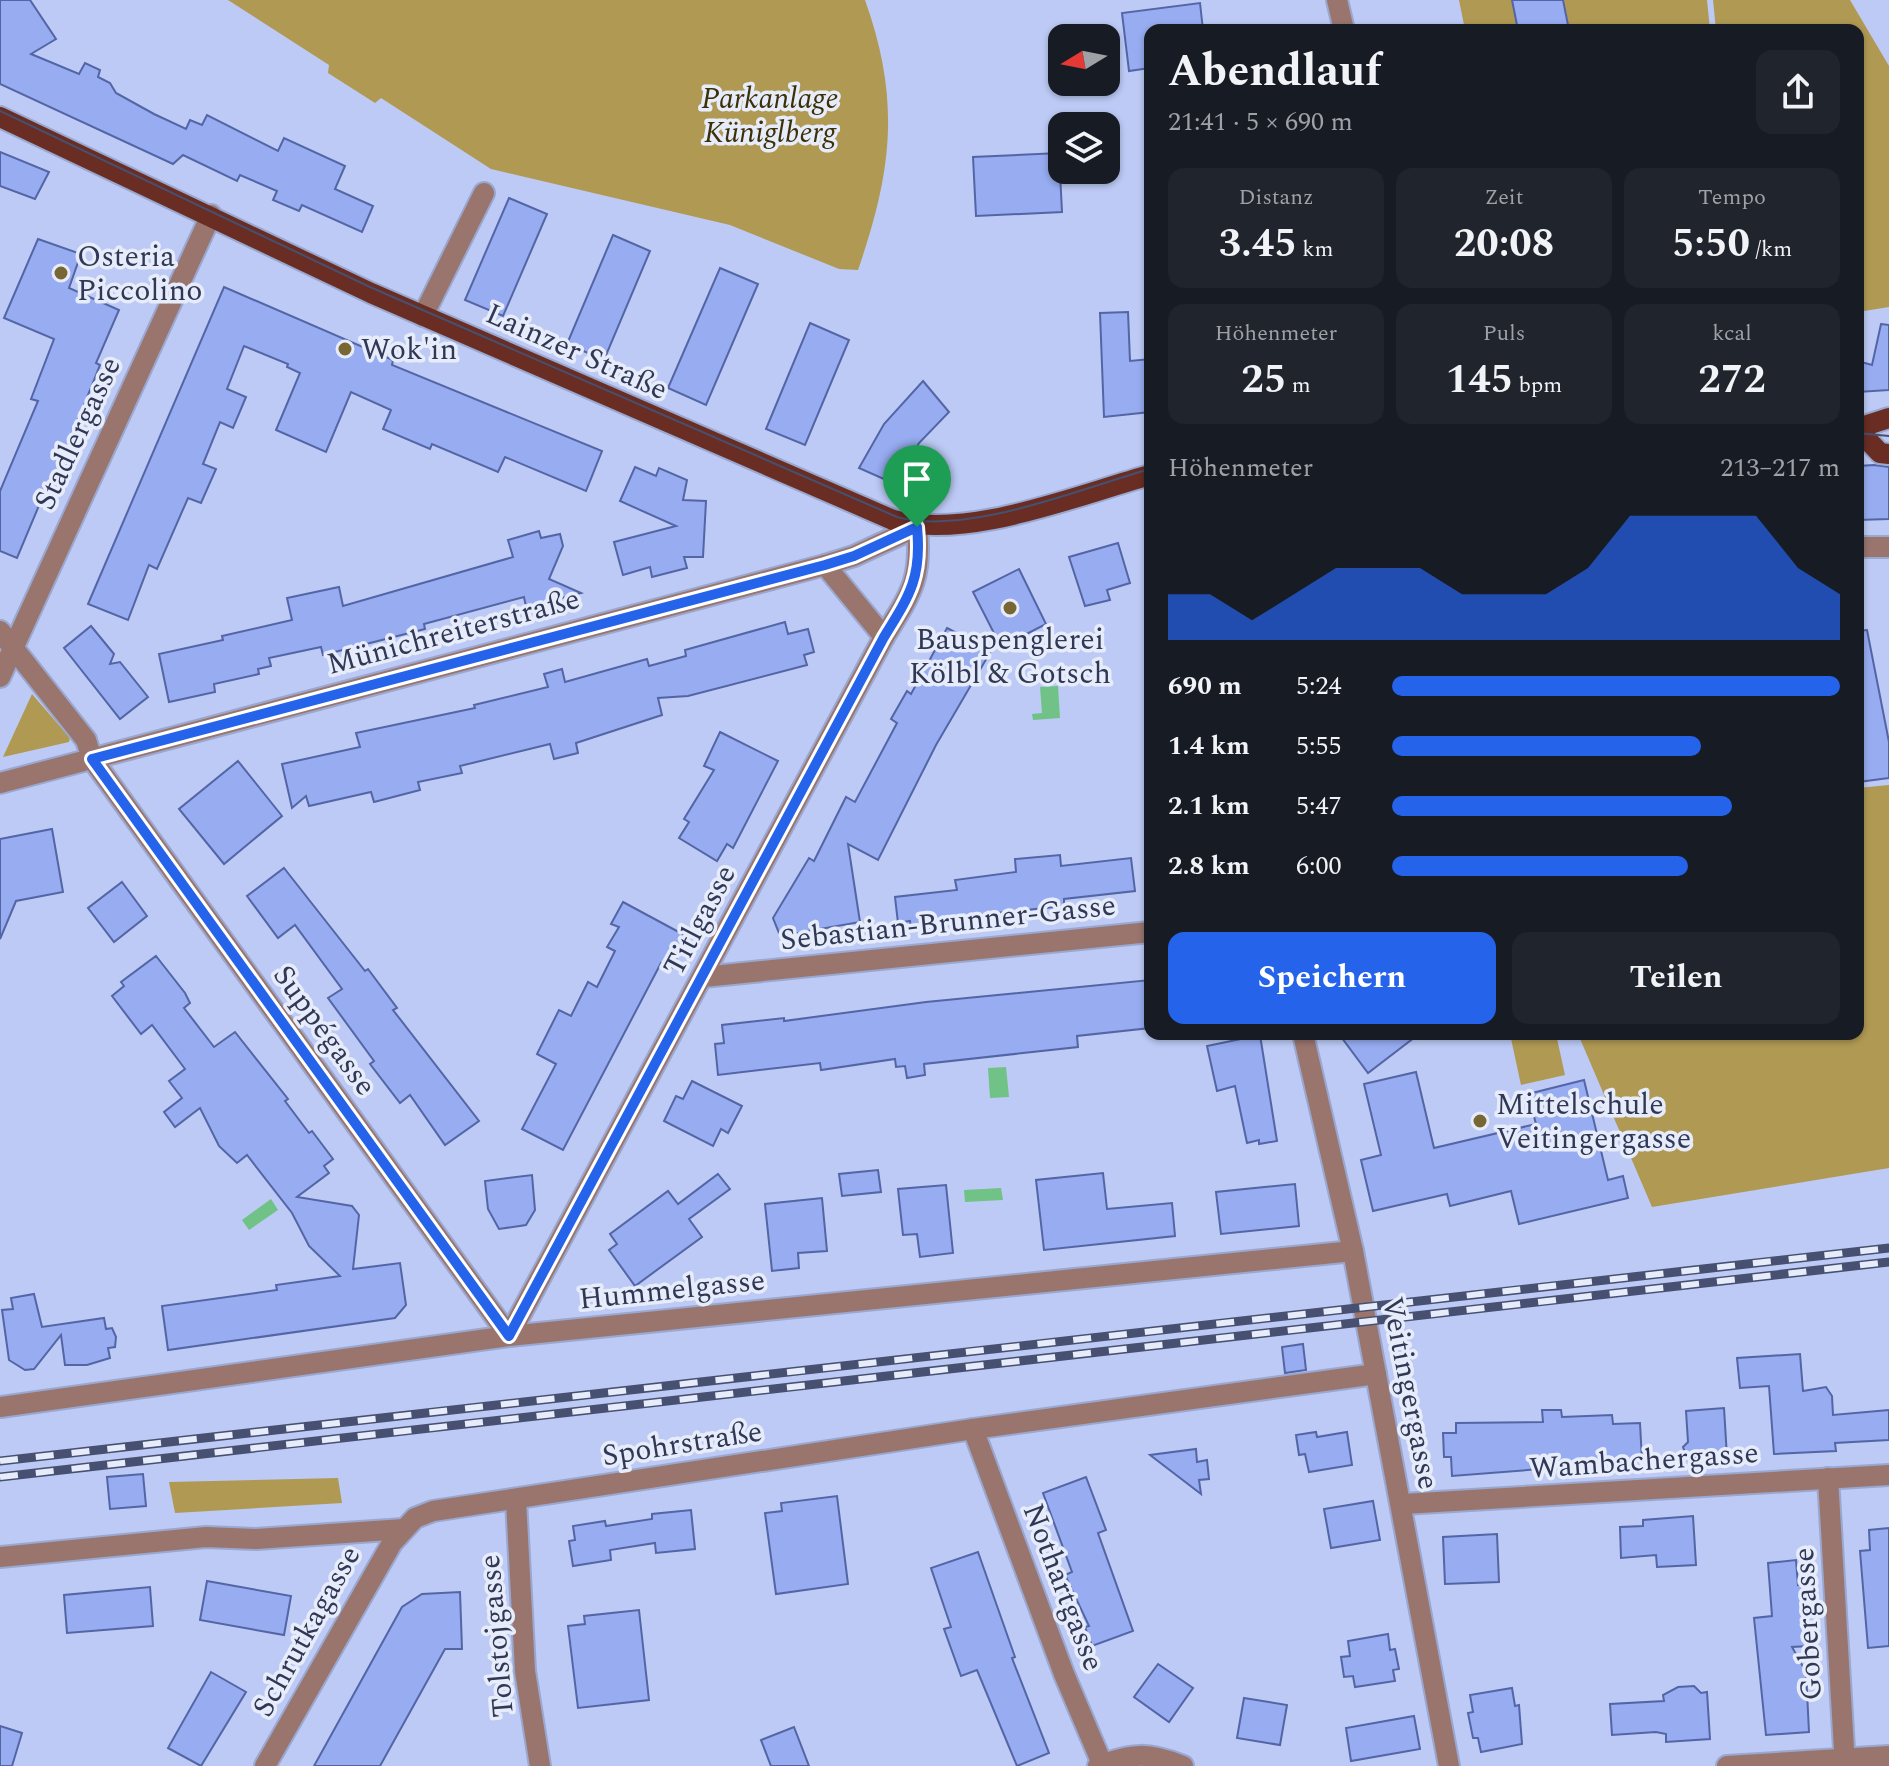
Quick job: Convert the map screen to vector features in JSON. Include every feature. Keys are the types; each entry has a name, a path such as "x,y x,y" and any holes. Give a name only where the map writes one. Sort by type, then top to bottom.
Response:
{"main road":[{"name":"Lainzer Straße","path":"0,117 423,316 875,515 917,527 956,527 1144,477"},
{"path":"1864,427 1889,418"},
{"path":"1864,436 1880,453 1889,454"}],"street":[{"path":"1337,0 1343,24"},
{"path":"423,316 484,193"},
{"name":"Stadlergasse","path":"0,677 7,638 211,215"},
{"path":"1864,429 1889,431"},
{"name":"Münichreiterstraße","path":"0,783 825,565 854,556 917,527"},
{"name":"Titlgasse","path":"509,1336 884,637 912,593 920,564 917,527"},
{"path":"1864,547 1889,547"},
{"path":"825,565 884,637"},
{"name":"Suppégasse","path":"7,638 86,740 92,759 509,1336"},
{"name":"Sebastian-Brunner-Gasse","path":"703,977 1144,933"},
{"name":"Veitingergasse","path":"1304,1040 1353,1251 1403,1504 1449,1766"},
{"name":"Hummelgasse","path":"0,1407 509,1336 1353,1251"},
{"name":"Spohrstraße","path":"0,1557 206,1537 256,1539 404,1529 415,1518 433,1511 973,1429 1376,1374"},
{"name":"Nothartgasse","path":"973,1429 1101,1765"},
{"name":"Wambachergasse","path":"1403,1504 1889,1475"},
{"name":"Gobergasse","path":"1828,1478 1845,1762"},
{"name":"Tolstojgasse","path":"516,1500 525,1671 540,1766"},
{"name":"Schrutkagasse","path":"265,1766 380,1561 404,1529"},
{"path":"1101,1765 1130,1755 1149,1755 1183,1766"},
{"path":"1727,1766 1845,1762 1889,1756"}],"green space":[{"name":"Parkanlage Küniglberg","path":"228,0 865,0 884,71 888,136 878,200 858,270 839,269 730,225 491,169 381,98 375,103 328,73 329,65"},
{"path":"1459,0 1707,0 1709,24 1464,24"},
{"path":"1713,0 1850,0 1889,66 1889,307 1864,311 1864,24 1715,24"},
{"path":"32,694 70,738 69,742 3,757"},
{"path":"1889,785 1889,1168 1652,1207 1581,1040 1864,1040 1864,787"},
{"path":"1511,1040 1557,1040 1565,1075 1521,1085"},
{"path":"338,1478 342,1503 175,1513 169,1482"}],"shaded area":[{"path":"1058,686 1060,718 1033,720 1032,714 1042,713 1040,687"},
{"path":"1006,1067 1009,1097 990,1098 988,1068"},
{"path":"1001,1188 1003,1200 965,1202 964,1190"},
{"path":"271,1199 278,1210 249,1230 242,1220"}],"building":[{"path":"0,0 30,0 56,39 31,54 79,74 85,63 100,70 98,77 110,83 116,93 154,114 186,129 190,120 202,125 207,115 278,151 284,138 345,166 335,189 373,206 362,232 302,205 299,211 273,200 277,191 240,175 237,181 183,155 173,164 0,84"},
{"path":"1512,0 1563,0 1568,24 1517,24"},
{"path":"1200,3 1202,24 1144,24 1144,69 1129,71 1122,13"},
{"path":"0,152 49,172 35,199 0,186"},
{"path":"1048,154 1048,184 1061,184 1062,212 976,216 973,157"},
{"path":"509,198 547,214 503,316 465,300"},
{"path":"613,235 650,251 604,360 567,344"},
{"path":"38,239 81,254 69,288 119,310 96,363 100,365 74,430 81,433 57,488 48,484 17,558 0,551 0,491 38,401 31,399 54,339 4,318"},
{"path":"720,268 758,284 706,405 668,388"},
{"path":"224,287 393,360 392,365 602,451 586,491 505,457 498,472 432,444 430,449 383,429 391,410 351,392 326,452 276,430 300,373 287,367 288,364 244,346 227,389 246,397 233,428 220,422 203,464 216,469 201,503 188,498 157,569 149,565 128,620 88,604"},
{"path":"1128,312 1130,361 1144,360 1144,413 1104,417 1100,313"},
{"path":"810,323 849,340 805,445 766,429"},
{"path":"1881,324 1889,325 1889,390 1864,392 1864,363 1872,365"},
{"path":"923,381 949,412 919,443 895,484 859,468 884,424"},
{"path":"1864,466 1889,467 1889,519 1864,520"},
{"path":"635,467 656,476 659,468 687,480 683,500 706,501 703,557 684,557 687,568 652,577 650,567 623,575 614,542 676,526 620,501"},
{"path":"539,531 541,538 560,534 563,546 549,579 581,593 526,607 524,597 424,624 425,629 323,655 321,647 269,658 271,666 258,669 259,674 214,684 215,692 169,702 159,654 292,620 287,598 339,587 343,606 513,557 508,540"},
{"path":"1118,543 1130,583 1107,590 1110,600 1085,606 1069,557"},
{"name":"Bauspenglerei Kölbl & Gotsch","path":"1019,569 1046,624 1001,647 973,592"},
{"path":"785,622 788,634 808,629 814,652 804,655 807,665 688,696 658,698 662,715 576,743 578,753 554,759 550,744 460,766 462,773 418,782 420,790 374,802 371,792 309,806 306,796 292,808 282,764 360,747 356,733 475,708 474,705 548,687 544,674 562,669 565,682 647,659 649,666 686,656 685,650"},
{"path":"91,626 114,654 110,664 120,662 148,697 120,719 64,648"},
{"path":"947,628 991,651 936,745 878,860 848,844 860,922 792,934 779,933 773,918 809,858 814,861 846,797 855,802 897,723 891,719 907,691 911,694"},
{"path":"1864,630 1867,630 1889,742 1889,778 1864,781"},
{"path":"720,732 778,761 733,848 727,844 717,861 679,838 689,822 684,819 714,770 704,766"},
{"path":"238,761 282,816 224,864 179,809"},
{"path":"52,829 63,892 16,901 0,939 0,839"},
{"path":"1060,855 1061,866 1131,858 1135,891 1064,899 1064,906 930,920 931,928 911,930 910,921 898,923 895,897 957,890 955,880 1016,872 1015,859"},
{"path":"284,868 365,971 368,969 397,1008 393,1010 479,1121 445,1145 410,1095 400,1103 370,1064 374,1061 328,998 342,989 295,925 278,938 247,896"},
{"path":"122,882 147,916 114,942 88,908"},
{"path":"623,902 688,937 671,969 661,963 563,1150 522,1129 556,1064 537,1054 559,1010 571,1016 588,982 597,987 615,951 607,947 619,927 611,924"},
{"path":"156,956 185,993 190,1003 184,1008 214,1047 235,1032 288,1099 285,1101 309,1133 312,1131 333,1159 324,1166 329,1173 297,1197 352,1206 359,1215 353,1269 400,1263 406,1305 395,1318 168,1350 162,1306 277,1290 276,1285 340,1276 309,1246 292,1213 247,1155 237,1163 219,1146 200,1108 175,1127 164,1112 182,1098 169,1081 185,1069 152,1025 141,1034 112,996 124,986 121,982"},
{"path":"1144,981 1144,1029 1077,1036 1078,1047 924,1064 925,1075 907,1078 905,1066 896,1067 895,1059 821,1070 820,1063 718,1075 715,1044 724,1043 722,1025 784,1018 784,1021 926,1002"},
{"path":"1236,1040 1261,1040 1277,1141 1247,1143 1235,1086 1217,1091 1207,1046"},
{"path":"1343,1040 1411,1040 1368,1073"},
{"path":"1416,1072 1434,1148 1536,1124 1528,1094 1584,1080 1608,1180 1623,1176 1628,1198 1519,1224 1511,1191 1450,1206 1447,1194 1373,1211 1361,1160 1381,1155 1364,1084"},
{"path":"692,1081 742,1106 728,1133 721,1129 713,1146 664,1121 676,1096 683,1099"},
{"path":"878,1170 881,1192 842,1196 839,1174"},
{"path":"1103,1173 1107,1209 1172,1203 1175,1236 1044,1250 1036,1180"},
{"path":"718,1174 730,1189 689,1219 702,1237 635,1286 609,1250 617,1244 610,1234 668,1191 678,1204"},
{"path":"532,1175 535,1210 526,1225 499,1229 488,1209 485,1181"},
{"path":"1295,1184 1299,1226 1221,1234 1216,1192"},
{"path":"946,1185 953,1253 920,1257 917,1234 903,1235 898,1189"},
{"path":"822,1198 827,1251 798,1253 799,1268 772,1271 765,1204"},
{"path":"34,1294 42,1327 104,1318 106,1329 112,1328 116,1337 115,1347 108,1348 110,1358 87,1365 65,1365 61,1335 34,1369 25,1370 9,1360 2,1310 13,1309 11,1298"},
{"path":"1303,1344 1306,1370 1285,1373 1282,1347"},
{"path":"1800,1354 1803,1391 1826,1387 1832,1396 1833,1415 1889,1410 1889,1440 1835,1443 1836,1451 1774,1454 1769,1386 1740,1388 1737,1358"},
{"path":"1724,1408 1727,1457 1687,1458 1683,1447 1688,1442 1686,1411"},
{"path":"1542,1410 1561,1410 1562,1417 1612,1415 1613,1424 1640,1423 1642,1461 1452,1476 1451,1457 1444,1457 1443,1433 1456,1433 1456,1423 1543,1422"},
{"path":"1316,1432 1317,1437 1347,1432 1352,1465 1309,1472 1305,1454 1299,1455 1296,1435"},
{"path":"1196,1449 1197,1462 1207,1460 1209,1479 1199,1480 1201,1494 1150,1455"},
{"path":"143,1474 146,1506 110,1509 107,1477"},
{"path":"1086,1477 1106,1530 1098,1533 1133,1631 1092,1646 1085,1627 1089,1626 1065,1575 1072,1572 1043,1493"},
{"path":"837,1496 848,1584 776,1594 765,1513 782,1511 781,1503"},
{"path":"1373,1501 1380,1540 1331,1548 1324,1509"},
{"path":"691,1510 695,1549 656,1553 655,1543 610,1550 611,1560 573,1566 569,1541 575,1540 573,1526 605,1521 606,1526 652,1519 652,1514"},
{"path":"1693,1516 1696,1565 1657,1567 1656,1555 1621,1558 1620,1527 1643,1526 1643,1520"},
{"path":"1889,1528 1889,1646 1868,1648 1860,1551 1870,1550 1869,1530"},
{"path":"1497,1534 1499,1582 1445,1584 1443,1537"},
{"path":"978,1552 1015,1657 1012,1658 1049,1753 1017,1766 977,1670 961,1676 944,1629 951,1627 931,1568"},
{"path":"1796,1560 1798,1585 1804,1584 1809,1646 1792,1647 1806,1672 1809,1732 1766,1735 1754,1618 1772,1616 1768,1563"},
{"path":"207,1581 291,1596 284,1635 200,1620"},
{"path":"150,1587 153,1626 67,1633 64,1595"},
{"path":"460,1592 462,1649 445,1649 380,1766 314,1766 402,1607 422,1594"},
{"path":"639,1610 649,1700 578,1708 568,1626 585,1624 584,1616"},
{"path":"1388,1634 1390,1650 1395,1649 1399,1669 1393,1670 1395,1681 1355,1687 1353,1676 1344,1677 1341,1657 1350,1656 1348,1641"},
{"path":"1158,1664 1193,1688 1169,1722 1134,1697"},
{"path":"211,1672 246,1692 201,1766 168,1748"},
{"path":"1694,1686 1701,1693 1707,1692 1710,1739 1666,1742 1666,1734 1656,1732 1612,1735 1610,1704 1664,1701 1663,1695 1678,1687"},
{"path":"1512,1688 1515,1706 1519,1705 1522,1744 1481,1752 1478,1738 1473,1738 1468,1713 1473,1712 1470,1695"},
{"path":"1244,1698 1287,1705 1280,1745 1237,1738"},
{"path":"1414,1716 1420,1749 1351,1761 1346,1728"},
{"path":"0,1726 22,1733 12,1766 0,1766"},
{"path":"794,1727 809,1766 771,1766 761,1740"}],"tram line":[{"path":"0,111 370,287 897,517 925,521 990,515 1024,508 1144,471"},
{"path":"1864,434 1889,436"}],"railway":[{"path":"0,1461 1889,1248"},
{"path":"0,1477 1889,1262"}],"place":[{"name":"Osteria Piccolino","path":"61,273"},
{"name":"Wok'in","path":"345,349"},
{"name":"Bauspenglerei Kölbl & Gotsch","path":"1010,608"},
{"name":"Mittelschule Veitingergasse","path":"1480,1121"}],"route":[{"path":"917,527 920,564 912,593 884,637 509,1336 92,759 825,565 854,556 917,527"}]}
